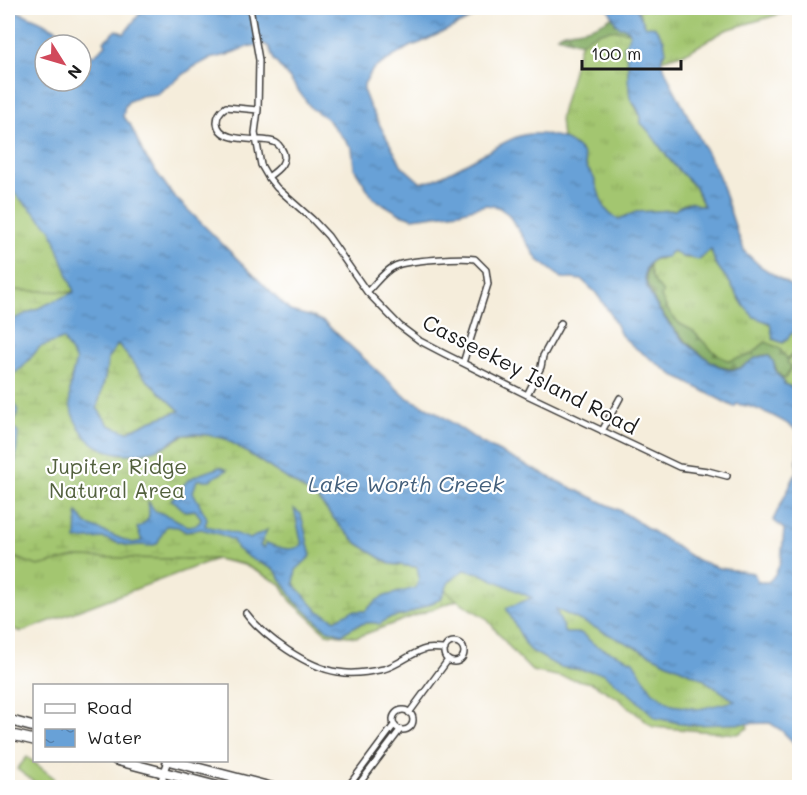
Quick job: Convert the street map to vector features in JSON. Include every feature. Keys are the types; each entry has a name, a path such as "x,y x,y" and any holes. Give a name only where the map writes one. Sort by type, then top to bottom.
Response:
{"main road":[{"path":"8,720 33,727"},
{"path":"8,734 33,740"},
{"path":"124,762 223,788"},
{"path":"175,762 274,788"}],"street":[{"name":"Casseekey Island Road","path":"250,8 259,60 255,133 261,165 277,188 312,219 327,236 367,292 400,326 420,341 527,396 679,467 727,476"},
{"path":"258,110 226,107 219,113 217,126 222,133 230,137 279,144 285,159 281,166 268,177"},
{"path":"367,292 393,267 404,263 475,259 486,270 488,284 463,363"},
{"path":"527,396 541,367 543,356 561,323"},
{"path":"602,431 620,398"},
{"path":"246,612 253,622 305,661 339,673 386,668 424,649 445,649"},
{"path":"456,642 461,645 464,650 459,661 448,660 445,656 445,649 450,643 456,642"},
{"path":"409,713 448,660"},
{"path":"356,788 400,730 407,729 412,723 409,713 401,710 393,719 394,725 400,730"},
{"path":"347,788 394,725"},
{"path":"158,788 166,762"},
{"path":"163,772 164,788"}],"green space":[{"path":"645,8 800,8 726,30 688,52 661,60 665,54 646,28 638,10"},
{"path":"611,17 621,19 630,31 606,31 581,43 557,36 568,31 593,26"},
{"path":"601,27 629,30 630,35 624,46 628,65 629,91 640,115 641,123 672,163 695,187 703,206 686,203 675,210 637,212 619,219 614,217 604,206 582,154 562,138 560,118 581,41"},
{"name":"Jupiter Ridge Natural Area","path":"8,170 478,568 661,651 736,699 748,728 738,734 653,727 616,697 592,683 532,671 486,618 457,600 357,637 326,633 291,601 281,584 244,565 216,559 21,632 8,627"},
{"path":"710,249 715,263 744,306 771,325 773,339 783,343 792,333 799,330 799,390 783,384 776,373 756,357 737,370 729,370 711,362 677,334 660,311 645,279 646,271 654,259 660,259 673,251 684,258 701,259"},
{"path":"649,265 652,279 663,293 661,297 672,316 680,324 693,331 719,356 730,361 748,356 766,342 779,348 787,359 799,351 787,362 791,367 786,378 784,379 779,374 769,355 758,357 741,368 731,369 718,365 688,343 660,310 651,293 646,277"},
{"path":"8,290 74,292 77,361 70,380 99,446 119,454 134,454 167,446 184,435 209,435 226,439 317,498 357,543 390,564 417,567 457,600 357,637 326,633 291,601 281,584 243,564 216,559 75,557 38,566 8,555"},
{"path":"118,344 146,379 180,411 126,432 109,425 97,408 108,358"},
{"path":"27,757 54,778 47,787 41,787 17,769"}],"water":[{"name":"Lake Worth Creek","path":"8,8 63,33 33,33 33,93 93,93 93,56 106,45 104,41 117,30 124,34 144,8 238,8 243,12 263,8 490,8 409,47 373,69 364,84 364,92 369,105 402,166 420,182 431,181 513,138 531,134 556,136 570,142 582,153 604,206 610,214 619,219 636,212 675,210 690,202 704,206 695,188 641,123 641,117 630,98 628,63 624,46 630,35 629,30 617,25 608,8 636,8 646,27 655,27 664,40 666,52 661,60 718,174 745,252 760,266 799,291 799,330 792,333 783,343 773,339 770,323 754,317 744,306 715,263 711,249 699,260 682,257 673,251 667,257 652,260 645,274 650,294 663,316 684,341 697,352 722,368 730,370 736,370 756,358 769,356 776,373 784,384 799,390 799,748 781,730 770,723 688,725 656,718 603,673 559,667 528,649 506,608 532,598 479,573 464,570 449,582 441,599 408,614 387,619 380,624 364,623 342,634 326,629 295,601 275,570 250,558 237,549 233,540 219,534 201,529 186,532 178,527 166,526 157,544 148,546 128,546 103,538 76,540 77,512 86,524 132,543 142,541 137,528 145,523 148,517 148,501 155,511 188,526 196,525 201,518 195,510 185,511 171,499 180,493 182,487 190,479 220,467 227,470 210,480 197,480 193,492 207,518 205,526 250,539 267,530 260,546 264,548 266,543 293,549 302,545 294,509 301,514 311,556 296,570 294,584 317,610 335,620 352,611 365,611 385,596 416,588 419,578 417,567 390,564 357,543 317,498 226,439 190,434 156,450 135,454 114,452 95,445 84,434 72,411 70,386 76,361 63,339 40,347 23,367 8,378 8,341 14,319 74,292 51,229 8,187","holes":["264,44 269,47 274,60 311,108 326,118 352,148 354,168 373,198 400,214 413,218 459,212 486,205 498,207 508,214 538,260 562,278 582,280 596,293 610,313 621,335 634,347 675,376 734,407 737,404 761,410 798,431 797,471 773,520 784,529 781,558 777,571 768,582 758,582 754,573 719,568 695,559 621,511 482,443 436,412 406,397 324,322 290,311 173,195 144,155 130,124 123,117 125,106 129,101 141,96 157,94 209,59 246,47","118,344 146,379 180,411 127,432 109,425 97,408 108,358","556,609 701,678 735,701 699,709 672,705 652,691 633,661 595,645 581,633 565,633"]},
{"path":"8,387 18,411 13,426 18,433 15,467 8,481"}]}
